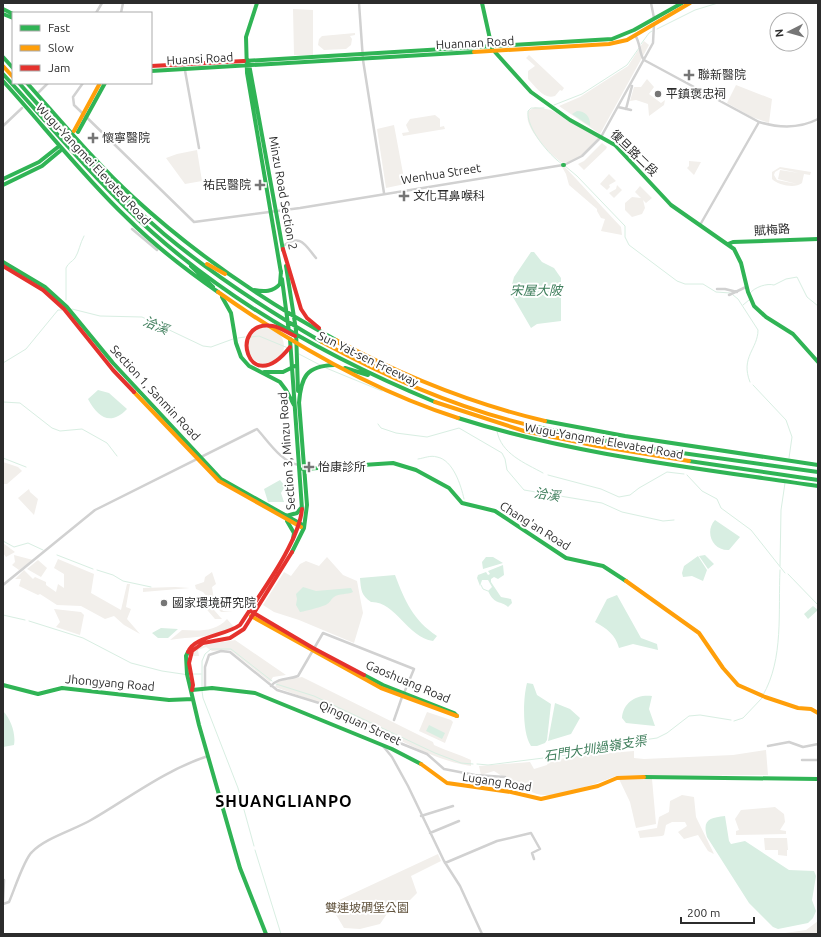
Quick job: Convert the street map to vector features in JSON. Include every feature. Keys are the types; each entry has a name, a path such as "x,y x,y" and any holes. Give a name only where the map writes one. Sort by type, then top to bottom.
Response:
{"main road":[{"path":"249,66 246,36 257,3"},
{"path":"482,3 492,48"},
{"name":"Huannan Road","path":"249,66 492,48 614,44 635,35 682,3"},
{"name":"Huannan Road","path":"248,61 495,52 570,45 619,38 690,3"},
{"path":"3,9 12,14"},
{"path":"495,52 531,92 570,120 601,137"},
{"path":"3,57 12,67"},
{"name":"Huansi Road","path":"152,71 248,61"},
{"path":"3,66 12,76"},
{"name":"Huansi Road","path":"152,66 249,66"},
{"name":"Minzu Road Section 2","path":"249,66 274,212 283,248 296,330"},
{"name":"Sun Yat-sen Freeway","path":"3,74 12,84"},
{"name":"Wugu-Yangmei Elevated Road","path":"3,81 92,181 142,232 180,264 267,326 376,387 438,412 520,436 611,454 818,486"},
{"name":"Sun Yat-sen Freeway","path":"12,84 25,98 34,104 63,132 73,147 112,193 164,242 228,291 276,321 315,344 395,385 427,399 522,430 666,458 818,480"},
{"name":"Sun Yat-sen Freeway","path":"19,84 29,94 34,104 60,135 175,243 236,288 277,315 304,337 431,394 522,424 593,439 818,472"},
{"name":"Wugu-Yangmei Elevated Road","path":"27,84 132,196 191,247 289,314 382,362 447,390 482,402 563,424 617,435 818,465"},
{"path":"86,117 100,84"},
{"path":"76,132 104,84"},
{"name":"復旦路二段","path":"601,137 615,145 671,205 728,244 739,255 746,287"},
{"path":"3,180 39,162 59,149 42,166 3,185"},
{"name":"Section 3, Minzu Road","path":"266,934 235,852 193,699 192,690 187,675 186,657 192,645 198,640 234,631 251,614 296,546 307,505 292,368 289,326 280,271 274,212"},
{"name":"賦梅路","path":"728,244 733,242 818,239"},
{"path":"164,242 211,284 227,303 235,322 241,357 247,364 278,381 285,387 297,404"},
{"path":"175,243 287,311 314,324 353,353 398,378"},
{"path":"283,248 301,309 314,324"},
{"name":"Section 1, Sanmin Road","path":"3,262 45,287 65,308 113,370 199,458 219,482 301,526"},
{"name":"Section 1, Sanmin Road","path":"3,266 44,290 65,308"},
{"path":"249,287 262,291 273,290 280,284 280,271"},
{"path":"746,287 751,301 758,311 796,338 818,362"},
{"path":"290,347 279,362 274,366 260,366 249,358 245,345 250,333 262,326 275,326 304,337"},
{"name":"Section 3, Minzu Road","path":"192,690 193,685 189,658 194,648 205,642 234,637 244,629 301,526 302,507 299,465 296,330"},
{"path":"255,369 267,374 292,368 297,365"},
{"path":"297,404 300,383 304,376 312,370 324,366 347,368 395,385"},
{"name":"Chang'an Road","path":"304,470 393,463 416,470 449,488 462,503 495,511 566,558 602,566 610,570 690,625 699,633 731,679 738,685 765,697 798,708 811,709 818,713"},
{"path":"299,465 304,470"},
{"path":"292,543 294,532 286,518 297,513 302,507"},
{"name":"Gaoshuang Road","path":"251,614 381,688 403,695 454,713 458,716 403,695"},
{"name":"Jhongyang Road","path":"3,685 38,694 62,688 169,700 193,699"},
{"name":"Lugang Road","path":"192,690 205,688 233,689 256,693 414,760 447,783 511,792 541,799 598,786 617,778 817,779"}],"street":[{"path":"97,12 102,3"},
{"path":"359,3 363,57 384,193"},
{"path":"626,109 633,82 653,43 654,21 651,3"},
{"path":"635,35 640,44 641,57 644,60 759,122 773,126 791,127 811,123 818,119"},
{"path":"492,48 495,52"},
{"path":"184,67 199,148"},
{"name":"復旦路二段","path":"601,137 633,82"},
{"path":"38,94 47,84"},
{"path":"82,84 72,101 86,117"},
{"path":"618,107 631,110"},
{"path":"3,126 22,108"},
{"name":"Wenhua Street","path":"86,117 194,222 274,212 563,165 582,156 601,137"},
{"path":"700,225 759,122"},
{"path":"132,229 157,250"},
{"path":"283,248 294,240 298,240 306,244 316,258"},
{"path":"731,294 746,287"},
{"path":"717,289 737,292"},
{"path":"3,585 95,510 257,429 280,455 292,464 299,465"},
{"path":"271,686 282,678 298,676 323,633 414,669 394,720"},
{"name":"Qingquan Street","path":"205,688 206,659 213,652 230,652 271,686 295,697 319,703 364,723 390,739 427,754 444,769 475,775 505,777"},
{"path":"768,746 788,742 803,747 818,744"},
{"path":"382,746 395,763 445,863 460,886 482,934"},
{"path":"4,880 3,903 9,902 31,852 64,832 90,820 153,781 194,760 208,756"},
{"path":"802,760 818,760"},
{"path":"421,816 454,806"},
{"path":"430,833 459,821"},
{"path":"445,863 497,840 531,833 540,849 532,853 534,859"}],"green space":[{"path":"293,9 313,10 313,55 294,55"},
{"path":"355,33 355,35 350,36 352,39 351,45 346,49 324,50 318,45 319,39 322,36"},
{"path":"644,41 649,45 600,134 559,106 580,97 628,66"},
{"path":"529,55 564,88 562,91 560,90 555,96 547,96 540,92 528,79 528,71 535,66 526,58"},
{"path":"647,79 654,87 649,94 661,103 665,100 664,105 649,116 648,104 636,100 630,101 634,87 641,87"},
{"path":"736,85 772,99 769,123 752,117 727,103"},
{"path":"535,107 551,110 599,137 579,157 563,163 542,145 530,126 528,111"},
{"path":"435,115 440,119 440,127 444,126 445,129 403,136 402,133 409,132 406,125 410,119"},
{"path":"394,125 405,184 386,188 377,129"},
{"path":"602,143 607,147 606,149 584,170 578,164 584,161"},
{"path":"197,150 202,181 185,184 166,158"},
{"path":"689,161 701,162 694,175 687,168 689,166"},
{"path":"564,166 621,227 622,235 601,231 605,219 601,218 597,209 569,185 562,167"},
{"path":"780,167 811,172 810,175 804,174 802,183 791,186 782,184 772,179 772,172","holes":["780,169 799,173 780,170 778,179 797,184 777,180 774,175 775,172"]},
{"path":"609,174 616,181 609,185 610,187 607,190 600,184"},
{"path":"617,185 622,190 614,198 609,193 616,189"},
{"path":"640,186 652,198 646,203 643,200 645,208 642,214 632,217 625,210 625,203 632,197 641,198 635,192"},
{"path":"266,328 279,333 284,346 279,359 266,364 253,359 248,346 253,333"},
{"path":"3,462 18,467 22,471 7,484 3,484"},
{"path":"29,489 30,492 38,499 34,515 18,498"},
{"path":"3,543 15,552 6,557 3,553"},
{"path":"14,555 33,560 19,570 12,565 15,562"},
{"path":"327,557 343,575 357,581 363,613 354,643 299,620 274,612 263,605 284,572 291,576 300,564 306,561 319,566"},
{"path":"58,559 94,574 91,593 121,610 127,584 130,584 126,607 131,609 127,619 140,634 124,625 114,616 105,619 81,606 57,605 40,594 38,595 19,586 21,579 15,579 24,570 33,579 35,577 46,582 46,585 56,592 58,584 64,588 64,574 54,568"},
{"path":"38,560 47,568 41,577 27,569"},
{"path":"212,572 216,584 212,587 214,600 223,611 233,612 221,612 203,592 196,589 195,585 204,582 205,577"},
{"path":"143,588 190,588 143,592"},
{"path":"189,596 200,598 222,619 215,619 202,604"},
{"path":"54,609 81,612 84,615 80,635 56,627 60,622"},
{"path":"227,619 234,627 221,633 170,640 182,630 206,630 218,626"},
{"path":"235,640 286,675 273,677 270,682 230,650 212,651 206,647 198,650 199,656 191,656 194,651 204,646"},
{"path":"302,677 433,742 434,745 471,760 471,766 430,754 353,716 275,687 278,681"},
{"path":"427,712 453,722 445,743 419,731"},
{"path":"766,750 768,775 616,776 580,788 552,795 532,792 518,786 494,771 481,775 479,766 530,762 534,769 547,765 549,761 602,751 609,753 634,751 634,758 644,759 733,755"},
{"path":"619,779 652,779 656,824 636,828 630,802"},
{"path":"682,795 694,797 696,817 714,854 708,851 698,835 684,839 678,832 687,826 685,822 672,822 666,825 664,835 662,836 640,838 638,831 657,828 659,817 669,812 670,801"},
{"path":"775,807 784,814 785,822 780,830 786,831 786,834 736,835 736,831 739,830 735,819 741,810"},
{"path":"764,838 787,838 787,856 778,855 778,850 765,850"},
{"name":"雙連坡碉堡公園","path":"438,854 441,861 411,876 417,893 410,900 393,905 380,924 360,929 344,928 332,908 337,901"},
{"path":"818,921 818,934 778,934 806,930"}],"water":[{"path":"577,111 583,112 587,116 590,120 590,126 572,114"},
{"name":"宋屋大陂","path":"531,252 534,252 542,262 554,268 561,278 561,321 537,324 531,328 510,292 514,277"},
{"path":"98,390 109,393 127,409 116,417 105,418 96,411 88,399"},
{"path":"280,480 285,486 281,493 284,502 268,502 264,489"},
{"path":"715,520 740,537 729,550 719,547 712,540 710,530"},
{"path":"705,555 714,564 708,569 699,556"},
{"path":"698,556 707,570 703,581 692,576 683,577 682,573 684,566"},
{"path":"486,557 493,557 503,563 483,569 482,562"},
{"path":"503,565 504,575 498,579 494,577 491,579 491,582 501,597 511,599 512,603 508,607 493,599 488,591 492,587 488,580 482,580 480,586 477,578 478,575 486,572 488,575 490,574 488,571"},
{"path":"395,575 406,602 416,617 437,636 433,641 416,633 387,607 379,603 371,602 363,594 360,578"},
{"path":"303,587 316,591 351,588 353,592 336,596 326,605 300,612 296,605 296,594"},
{"path":"617,595 641,638 657,644 658,650 633,644 619,648 610,632 595,622 607,599"},
{"path":"813,606 818,610 808,619 804,614"},
{"path":"161,628 178,629 168,638 158,638 152,633"},
{"path":"527,683 533,684 537,695 551,704 547,740 545,743 537,746 531,746 526,733 524,706"},
{"path":"641,696 652,696 649,709 655,726 626,723 622,718 623,712 628,703"},
{"path":"555,703 570,709 580,718 571,734 548,741"},
{"path":"3,711 11,722 14,732 14,745 3,747"},
{"path":"429,725 445,733 442,739 426,731"},
{"path":"725,816 729,841 731,844 745,841 789,870 814,871 816,876 812,900 816,911 813,918 808,923 778,929 773,927 749,903 707,837 706,826 708,820"}],"waterway":[{"name":"石門大圳過嶺支渠","path":"657,29 695,10 718,3"},
{"name":"石門大圳過嶺支渠","path":"641,44 652,31"},
{"name":"石門大圳過嶺支渠","path":"554,105 582,94 627,65 639,48"},
{"name":"石門大圳過嶺支渠","path":"544,108 531,108 528,111 528,118 534,133 539,140 545,148 562,164"},
{"name":"石門大圳過嶺支渠","path":"565,166 577,176 625,226 625,237 629,245 677,281 685,284 703,284 716,292 730,293"},
{"path":"66,300 66,268 76,256 84,236"},
{"path":"750,293 761,286 774,285 786,279 797,277 807,297 818,306"},
{"name":"石門大圳過嶺支渠","path":"733,295 738,299 758,330 747,366 747,373 750,382"},
{"path":"743,305 749,300"},
{"name":"洽溪","path":"72,309 100,316 142,317 203,346 211,347 233,339"},
{"name":"洽溪","path":"3,363 26,349 58,310 62,310"},
{"name":"洽溪","path":"251,337 259,336 288,348"},
{"name":"洽溪","path":"238,338 245,337"},
{"name":"洽溪","path":"299,354 320,365"},
{"name":"洽溪","path":"326,368 382,391"},
{"name":"石門大圳過嶺支渠","path":"753,385 786,420 792,437 789,458"},
{"name":"洽溪","path":"3,402 20,403 52,428 60,431 82,429 107,443 117,456"},
{"name":"洽溪","path":"378,424 381,428 396,433 427,437 459,428 502,453 507,470 524,490 602,503 622,512 663,521 674,520"},
{"name":"洽溪","path":"497,431 499,439 509,452 543,473"},
{"path":"418,459 434,456 443,459 448,463 458,480 464,499"},
{"name":"洽溪","path":"3,458 26,467"},
{"name":"洽溪","path":"548,475 601,489 619,497 630,495 667,472 684,474"},
{"name":"洽溪","path":"687,475 702,491 717,499 721,508 751,530 785,573"},
{"name":"石門大圳過嶺支渠","path":"780,566 781,510 785,483"},
{"path":"3,541 14,547 28,543 43,550"},
{"path":"57,555 93,569"},
{"path":"97,570 113,575 123,581 151,587"},
{"name":"石門大圳過嶺支渠","path":"763,695 770,681 777,650 779,634 780,570"},
{"name":"洽溪","path":"788,574 818,605"},
{"path":"481,585 483,589 488,591"},
{"path":"3,615 25,620"},
{"path":"29,621 83,638 131,663 162,671 189,675"},
{"name":"石門大圳過嶺支渠","path":"202,688 202,661 205,654 211,649 231,649 272,681"},
{"path":"193,674 201,674"},
{"name":"石門大圳過嶺支渠","path":"276,684 314,696 435,753 461,763 473,764"},
{"name":"石門大圳過嶺支渠","path":"202,691 203,698 238,788 254,846"},
{"name":"石門大圳過嶺支渠","path":"734,721 743,718 762,698"},
{"name":"石門大圳過嶺支渠","path":"477,764 488,765 583,753 609,745 657,738 667,733 689,716 700,715 731,720"},
{"name":"石門大圳過嶺支渠","path":"255,850 281,934"}],"traffic: fast":[{"path":"257,3 246,37 247,73 281,273"},
{"path":"482,3 492,48"},
{"path":"244,61 612,39 634,30 682,3"},
{"path":"3,9 12,14"},
{"path":"3,14 12,18"},
{"path":"152,71 474,52"},
{"path":"495,52 531,92 570,120 615,145 671,205 734,249 741,263 748,292 754,306 766,317 793,334 818,362"},
{"path":"3,57 12,67"},
{"path":"249,64 283,250"},
{"path":"3,74 12,84"},
{"path":"3,81 79,167 126,217 170,257 218,292"},
{"path":"12,84 132,214 184,259 217,284 286,329 359,368 435,402"},
{"path":"20,84 107,180 164,234 202,264 241,291 322,342"},
{"path":"28,84 105,170 156,218 255,292 336,340"},
{"path":"78,132 104,84"},
{"path":"3,179 39,162 58,147"},
{"path":"3,185 42,166 60,151"},
{"path":"728,244 733,242 818,239"},
{"path":"3,262 45,287 67,307 113,363 221,479 301,524"},
{"path":"191,266 213,287"},
{"path":"286,266 296,330 298,391"},
{"path":"254,290 268,291 277,287 280,284 281,271"},
{"path":"282,279 289,332"},
{"path":"222,297 231,313 236,343 241,357 249,366 280,382 294,405"},
{"path":"290,339 302,509"},
{"path":"264,372 283,372 297,365"},
{"path":"299,403 301,386 307,375 317,368 334,365"},
{"path":"345,368 368,375"},
{"path":"292,552 304,528 307,505 299,402"},
{"path":"458,418 502,431 591,451 818,486"},
{"path":"545,421 625,436 818,465"},
{"path":"537,427 632,446 818,472"},
{"path":"689,461 818,480"},
{"path":"303,469 393,463 416,470 449,488 462,503 495,511 566,558 603,566 626,581"},
{"path":"286,516 297,513 301,508"},
{"path":"287,521 294,533 293,539"},
{"path":"188,652 186,656 187,674 199,725 240,868 266,934"},
{"path":"364,675 383,685 454,713 457,716"},
{"path":"3,685 38,694 62,688 169,700 193,699"},
{"path":"192,690 212,688 255,693 392,749 421,764"},
{"path":"644,777 818,779"}],"traffic: slow":[{"path":"474,52 609,44 627,40 690,3"},
{"path":"3,66 12,76"},
{"path":"74,131 99,84"},
{"path":"207,264 225,274"},
{"path":"218,292 304,348 364,380 426,407 458,418"},
{"path":"336,340 412,377 491,406 545,421"},
{"path":"322,342 348,356 426,392 481,412 537,427"},
{"path":"339,343 373,365"},
{"path":"134,392 219,481 301,527"},
{"path":"435,402 524,431 597,446 689,461"},
{"path":"626,581 699,633 723,668 738,685 765,697 798,708 811,709 818,713"},
{"path":"251,616 381,688 457,716"},
{"path":"421,764 447,783 511,792 541,799 598,786 617,778 644,777"}],"traffic: jam":[{"path":"152,66 244,61"},
{"path":"283,249 301,309 307,318 319,328"},
{"path":"3,266 43,290 64,309 113,370 134,392"},
{"path":"290,347 275,362 263,366 254,362 248,354 247,344 250,334 259,327 273,326 295,336"},
{"path":"188,652 191,647 203,639 234,629 240,625 286,553 294,537 302,509"},
{"path":"192,690 193,685 189,663 192,651 203,643 230,638 244,629 292,552"},
{"path":"252,612 313,648 364,675"}],"place":[{"name":"聯新醫院","path":"689,75"},
{"name":"平鎮褒忠祠","path":"658,94"},
{"name":"懷寧醫院","path":"93,138"},
{"name":"祐民醫院","path":"260,185"},
{"name":"文化耳鼻喉科","path":"404,196"},
{"name":"怡康診所","path":"309,467"},
{"name":"國家環境研究院","path":"164,603"}],"district":[{"name":"SHUANGLIANPO","path":"284,801"}]}
